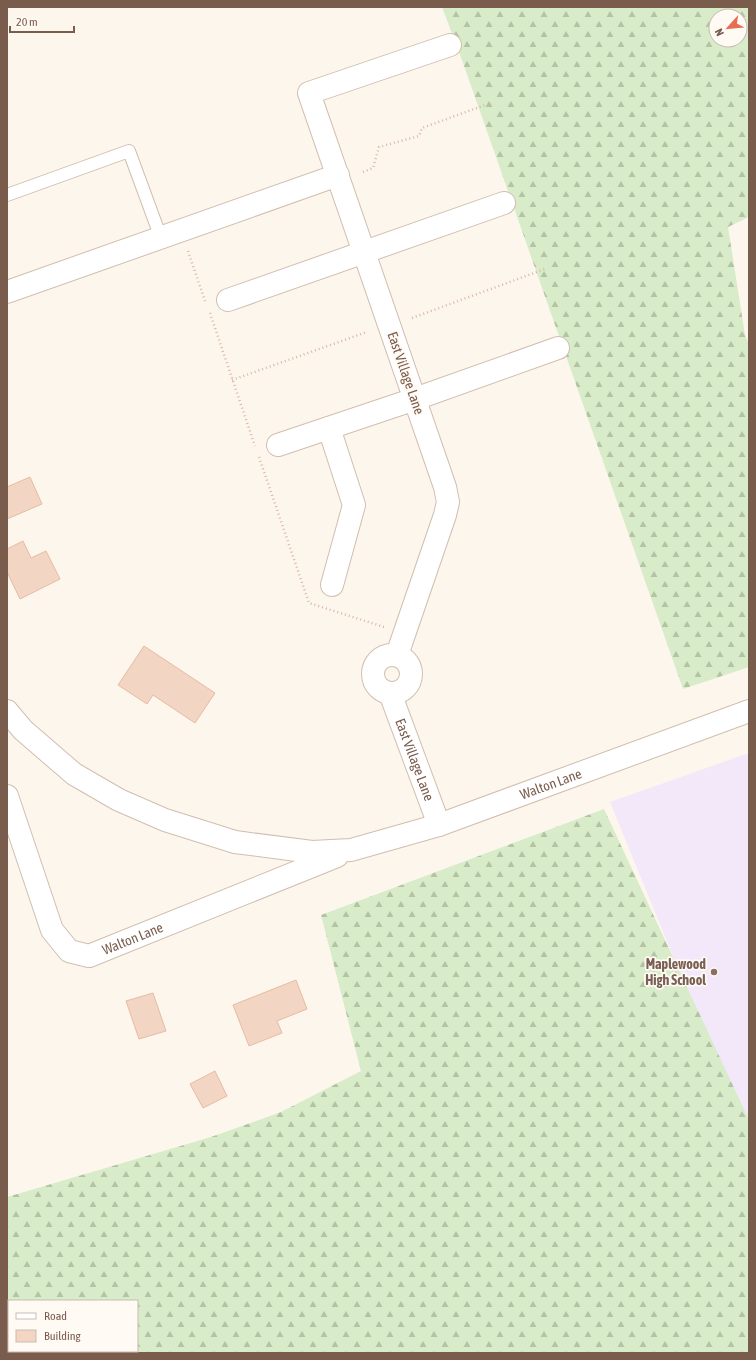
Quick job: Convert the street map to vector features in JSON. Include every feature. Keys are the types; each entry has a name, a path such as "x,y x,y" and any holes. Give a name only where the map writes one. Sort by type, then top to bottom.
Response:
{"street":[{"name":"East Village Lane","path":"397,655 445,516 448,502 445,487 309,93 450,45"},
{"path":"7,292 338,175"},
{"path":"228,300 504,202"},
{"path":"278,446 558,348"},
{"path":"329,428 354,505 332,585"},
{"path":"391,654 397,655 408,662 412,675 407,687 396,692 379,688 375,683 373,670 379,660 384,656 391,654"},
{"name":"East Village Lane","path":"396,692 446,823"},
{"name":"Walton Lane","path":"7,711 22,730 74,774 119,800 165,820 235,842 312,852 351,850"},
{"name":"Walton Lane","path":"7,796 52,930 69,951 89,956 351,850 446,823 749,712"}],"lane":[{"path":"7,195 129,151 161,238"}],"path":[{"path":"363,172 373,168 379,147 419,136 422,128 485,105"},
{"path":"188,249 255,447"},
{"path":"412,318 545,269"},
{"path":"232,380 367,332"},
{"path":"258,454 309,603 386,628"}],"shaded area":[{"name":"Maplewood High School","path":"749,753 749,1142 610,802"}],"green space":[{"path":"442,7 749,7 749,217 728,227 745,335 749,344 749,667 683,689"},
{"path":"604,809 749,1120 749,1353 7,1353 7,1197 211,1137 281,1112 361,1071 321,915"}],"building":[{"path":"30,477 42,504 7,519 7,487"},
{"path":"23,541 31,558 46,551 60,579 20,599 7,572 7,549"},
{"path":"144,646 215,693 195,723 153,695 147,704 118,685"},
{"path":"296,980 307,1009 277,1021 282,1033 249,1046 233,1005"},
{"path":"153,993 166,1031 139,1039 126,1001"},
{"path":"215,1071 227,1096 203,1108 190,1084"}],"place":[{"name":"Maplewood High School","path":"714,972"}]}
